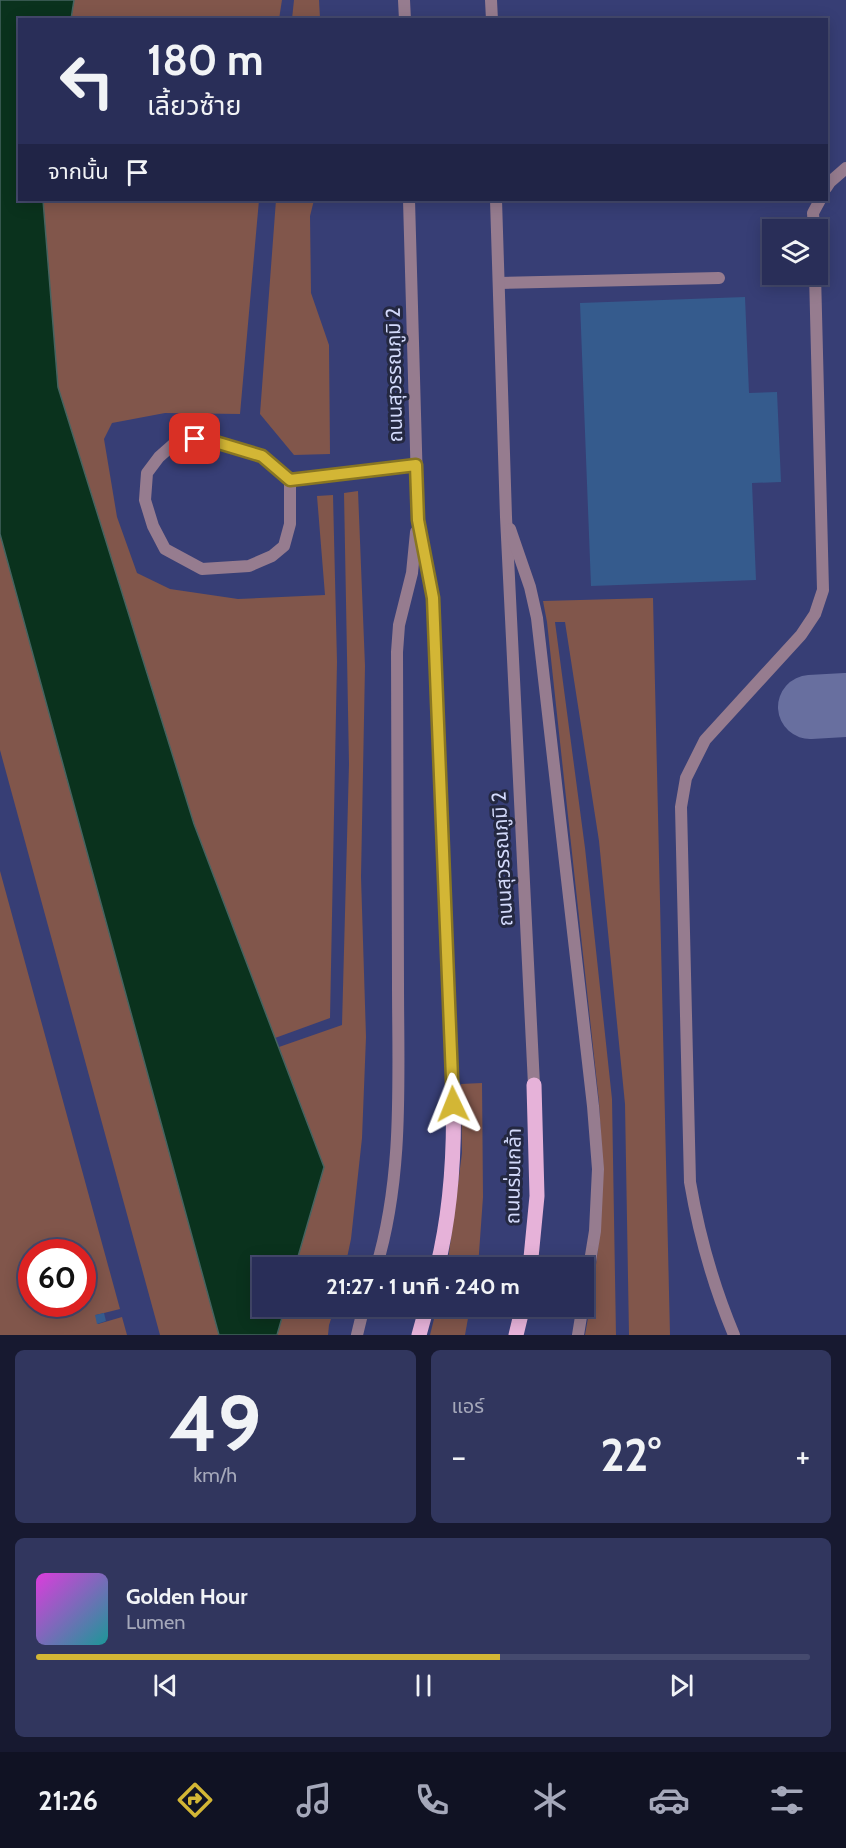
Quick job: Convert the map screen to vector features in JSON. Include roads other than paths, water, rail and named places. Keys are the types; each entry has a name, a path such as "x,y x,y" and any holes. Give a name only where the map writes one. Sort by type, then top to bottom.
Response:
{"main road":[{"name":"ถนนร่มเกล้า","path":"531,1257 537,1196 534,1085"},
{"path":"439,1257 452,1185 453,1087"},
{"path":"419,1335 424,1317"},
{"path":"516,1335 520,1317"}],"street":[{"path":"404,0 405,18"},
{"path":"491,0 492,18"},
{"path":"828,185 846,168"},
{"name":"ถนนสุวรรณภูมิ 2","path":"409,201 418,520 433,598 453,1087"},
{"name":"ถนนสุวรรณภูมิ 2","path":"496,201 506,517 534,1085"},
{"path":"813,219 813,213 819,201"},
{"path":"499,283 718,278"},
{"path":"734,1335 717,1292 702,1242 690,1182 681,807 686,778 705,740 801,635 815,615 823,590 815,285"},
{"path":"290,480 290,524 284,546 272,556 249,566 202,569 165,549 153,526 145,500 147,473 159,457 176,442 195,439 212,441 262,456 290,480 416,465"},
{"path":"506,517 530,587 537,618 593,1106 598,1169 595,1230 579,1335"},
{"path":"379,1257 387,1224 397,1148 399,1073 397,652 399,625 412,573 418,520"},
{"path":"357,1335 361,1317"}]}
